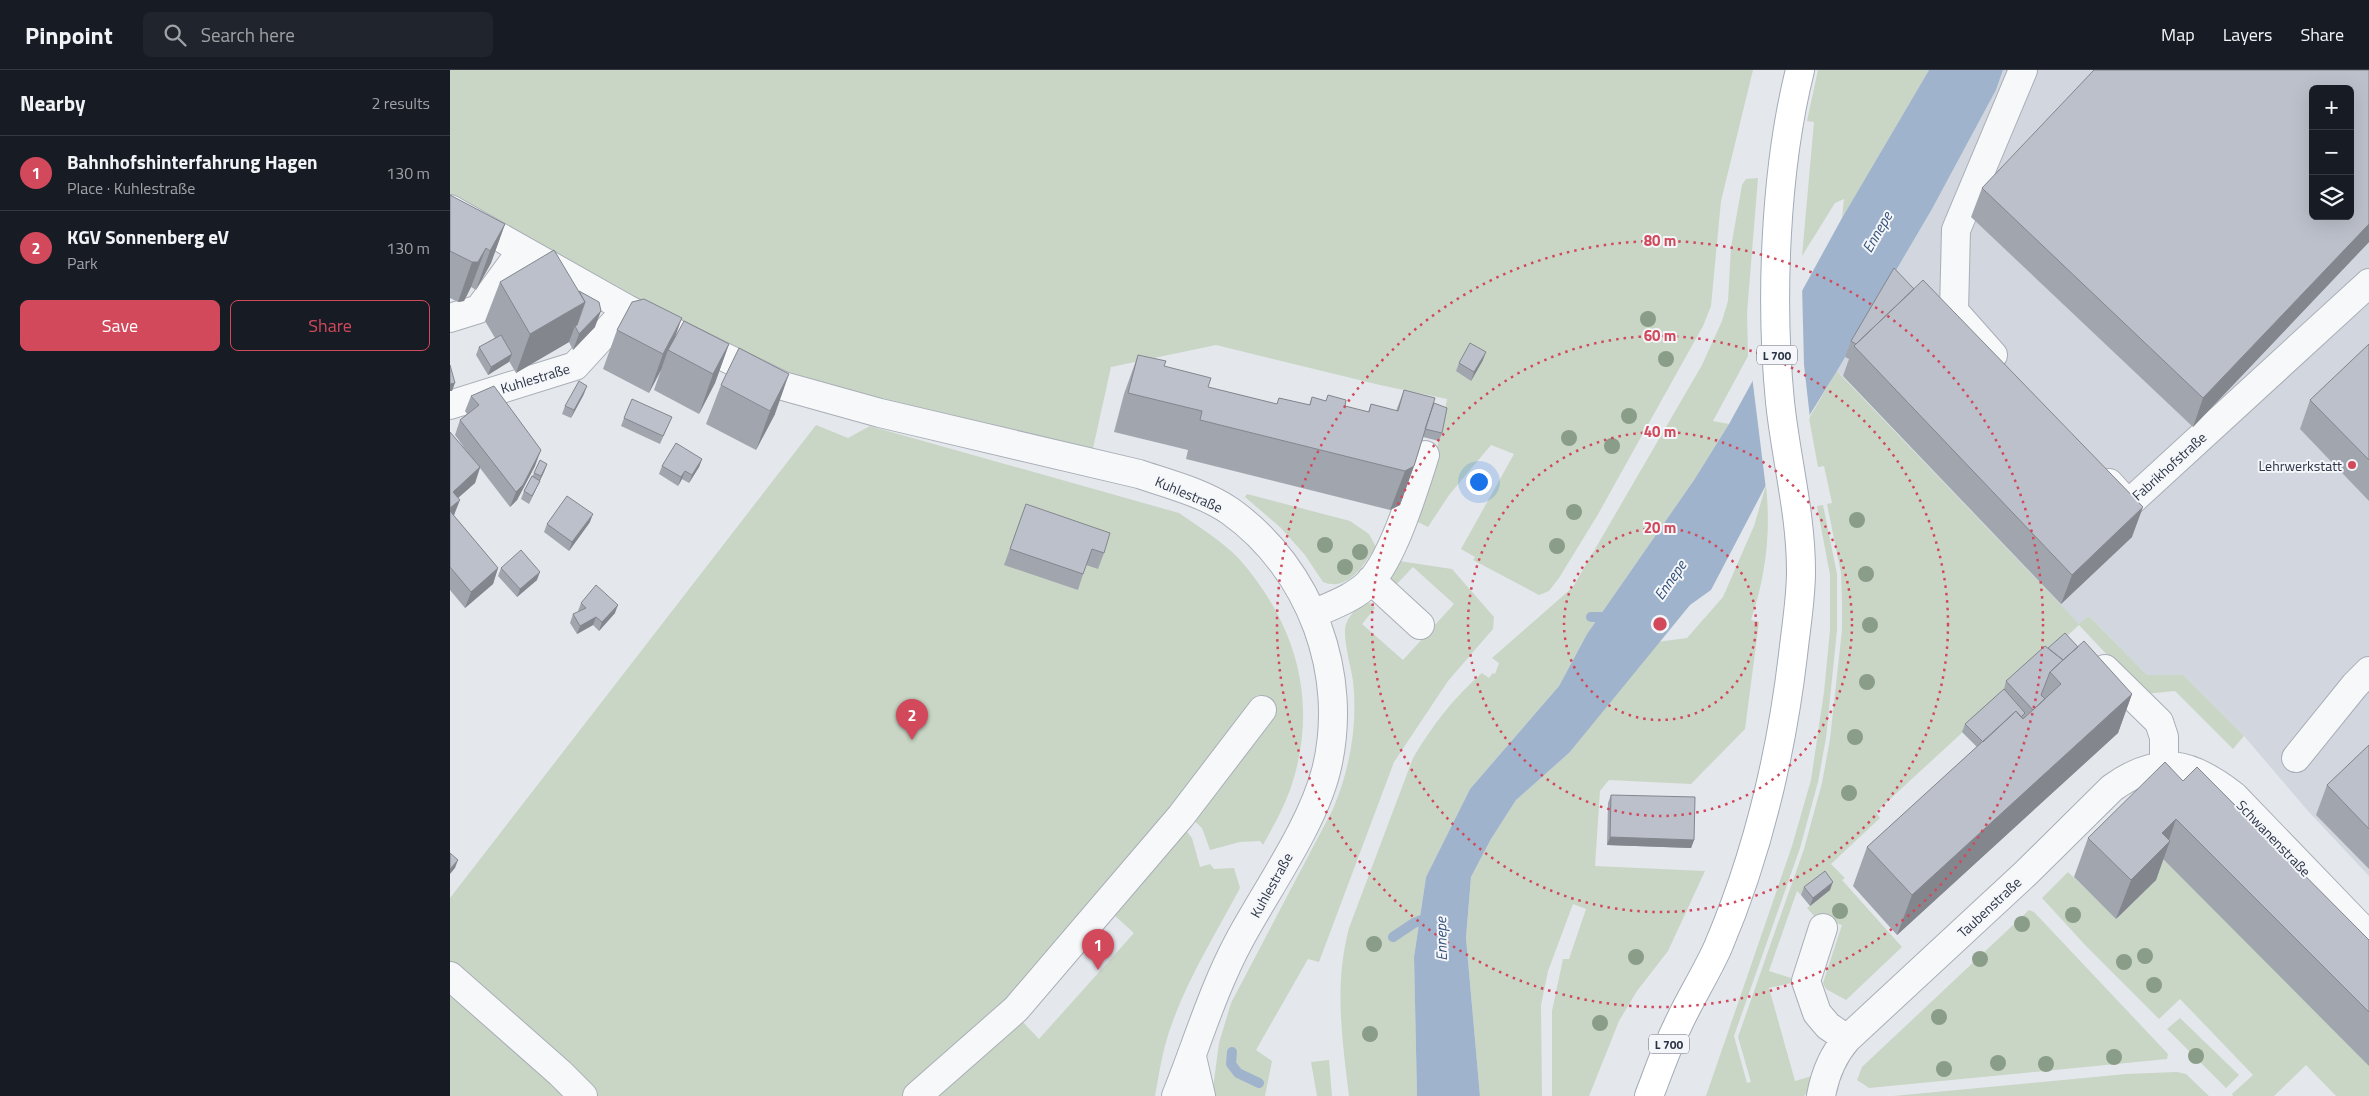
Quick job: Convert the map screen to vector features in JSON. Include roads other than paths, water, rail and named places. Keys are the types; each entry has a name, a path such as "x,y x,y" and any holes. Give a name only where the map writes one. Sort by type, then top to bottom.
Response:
{"main road":[{"name":"L 700","path":"1649,1096 1676,1027 1716,950 1735,904 1758,835 1778,762 1789,687 1801,573 1796,506 1780,402 1776,336 1776,257 1788,135 1800,70"}],"street":[{"path":"2012,375 1954,311 1956,230 2024,70"},
{"name":"Kuhlestraße","path":"450,209 627,309 783,386 880,413 1139,474 1198,495 1229,511 1276,554 1298,585 1313,614 1325,649 1334,697 1332,738 1326,772 1313,806 1240,939 1200,1028 1192,1057 1176,1096"},
{"path":"450,318 479,308 522,250"},
{"name":"Fabrikhofstraße","path":"2096,468 2128,504 2369,283"},
{"name":"Kuhlestraße","path":"450,405 576,366 627,309"},
{"path":"1313,614 1343,602 1371,580 1405,516 1425,455"},
{"path":"1371,580 1420,625"},
{"path":"2098,663 2159,722 2164,737 2164,767"},
{"path":"2296,758 2355,685 2369,672"},
{"path":"917,1096 1016,1009 1181,816 1262,710"},
{"name":"Schwanenstraße","path":"2164,767 2195,770 2211,778 2234,796 2369,936"},
{"name":"Taubenstraße","path":"1821,1096 1835,1052 1847,1038 2026,873 2112,788 2140,772 2164,767"},
{"path":"1823,928 1806,982 1817,1014 1828,1026 1847,1038"},
{"path":"450,976 560,1073 583,1096"},
{"name":"Kuhlestraße","path":"1192,1057 1202,1096"}],"water":[{"name":"Ennepe","path":"1929,70 2003,70 1996,90 1932,209 1837,371 1766,485 1711,590 1690,605 1569,753 1516,800 1491,839 1471,877 1466,938 1480,1096 1417,1096 1414,957 1426,877 1470,789 1559,686 1587,634 1694,480 1729,424 1842,218"}],"waterway":[{"path":"1591,617 1612,617"},
{"name":"Ennepe","path":"1393,937 1414,923 1432,916"},
{"path":"1232,1052 1231,1064 1238,1073 1259,1083"}],"place":[{"name":"Lehrwerkstatt","path":"2352,465"},
{"name":"KGV Sonnenberg eV","path":"912,740"},
{"name":"Bahnhofshinterfahrung Hagen","path":"1098,970"}]}
